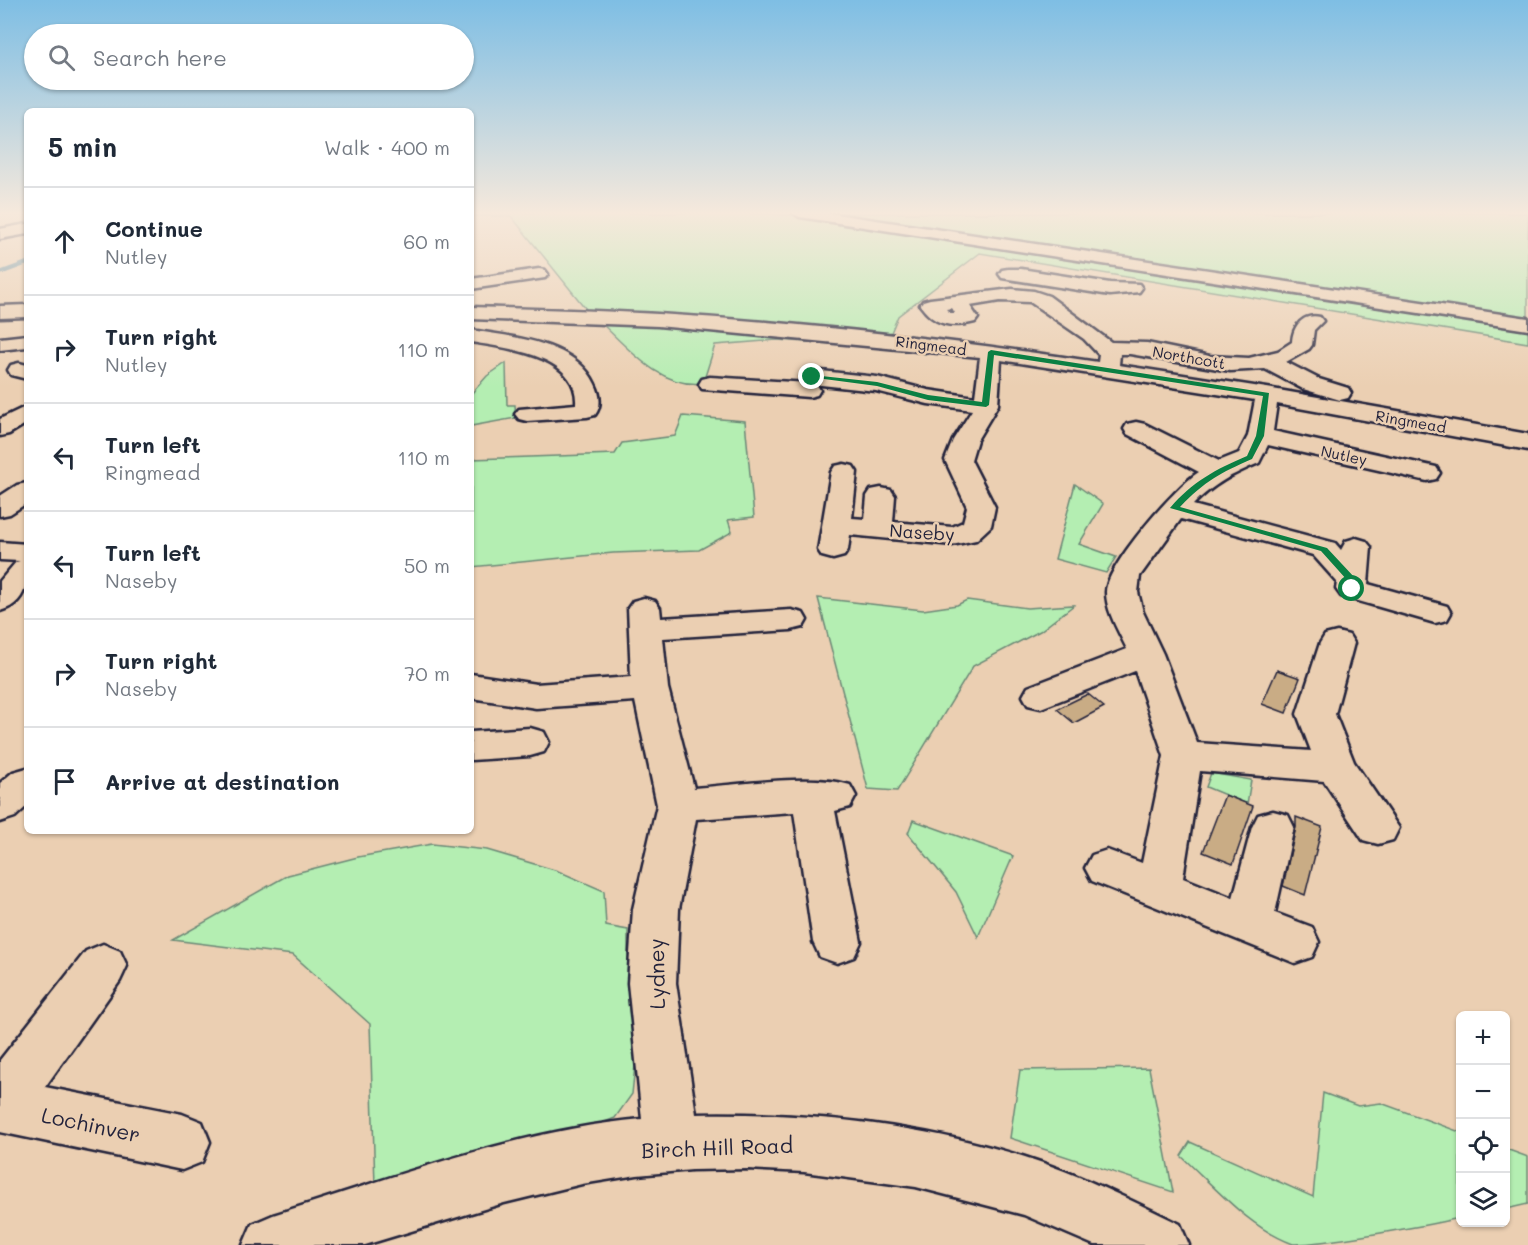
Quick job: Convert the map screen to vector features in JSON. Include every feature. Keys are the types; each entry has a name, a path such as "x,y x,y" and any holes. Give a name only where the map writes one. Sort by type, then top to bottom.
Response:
{"street":[{"path":"474,284 539,274 537,271"},
{"path":"1181,271 1528,324"},
{"path":"998,296 986,286 1001,274 1021,274 1110,289 1133,288"},
{"path":"1041,299 1065,282"},
{"path":"958,302 998,296 1041,299 1055,313 1088,331 1107,358"},
{"path":"0,312 24,311"},
{"name":"Ringmead","path":"474,315 669,321 896,341 991,352 1107,358 1269,379 1528,442"},
{"name":"Northcott","path":"1269,379 1302,345 1302,333 1309,323 1285,321"},
{"path":"14,343 24,329"},
{"path":"474,346 500,341 531,348 558,358 572,367 581,378 587,391 587,410"},
{"name":"Northcott","path":"1107,358 1152,350 1214,363 1269,379 1311,384 1424,413 1473,421 1528,419"},
{"name":"Naseby","path":"844,472 835,537 878,528 952,536 966,534 977,526 981,507 958,460 965,440 986,405 991,352"},
{"path":"1159,888 1183,756 1146,654 1127,612 1122,592 1125,576 1174,508 1198,484 1218,471 1250,458 1260,436 1269,379"},
{"path":"710,384 877,384 928,398 986,405"},
{"path":"527,414 587,410 612,411"},
{"path":"0,429 24,415"},
{"path":"0,429 24,433"},
{"path":"1136,429 1218,471"},
{"name":"Nutley","path":"1260,436 1427,473"},
{"path":"0,508 24,493"},
{"path":"878,528 881,496"},
{"path":"1174,508 1324,549 1352,579"},
{"path":"1356,547 1352,589 1435,613"},
{"path":"0,550 24,553"},
{"path":"0,601 24,573"},
{"name":"Lydney","path":"674,1144 652,983 656,909 678,805 650,688 644,619 791,620"},
{"path":"1336,643 1316,714 1336,767 1378,828"},
{"path":"1041,696 1146,654"},
{"path":"474,686 536,696 650,688"},
{"path":"474,746 530,742"},
{"path":"1183,756 1336,767"},
{"path":"0,806 24,786"},
{"path":"678,805 824,796 837,942"},
{"path":"1249,924 1273,827"},
{"path":"1107,868 1295,942"},
{"name":"Lochinver","path":"103,966 0,1104 182,1142"},
{"name":"Birch Hill Road","path":"273,1245 480,1180 584,1156 674,1144 734,1142 800,1144 878,1152 953,1166 1026,1187 1159,1245"}],"green space":[{"path":"555,271 956,271 898,316 890,335 752,321 586,309"},
{"path":"1090,271 1170,271 1528,328 1528,343"},
{"path":"1201,271 1528,271 1528,321"},
{"path":"600,322 736,331 928,349 927,354 865,346 777,340 715,345 703,383 688,383 673,380 646,364"},
{"path":"506,363 507,405 515,405 516,418 474,425 474,391 487,376"},
{"path":"683,416 745,421 754,517 728,520 732,532 699,550 613,553 474,567 474,459 615,454 622,443 675,436"},
{"path":"1075,484 1103,504 1079,544 1116,557 1106,573 1055,559"},
{"path":"818,598 923,610 957,605 967,600 1027,608 1074,605 1040,631 973,666 897,791 868,789"},
{"path":"1211,773 1251,780 1247,804 1206,787"},
{"path":"913,820 1013,856 978,937 956,892 908,833"},
{"path":"432,844 487,850 558,871 604,891 606,926 628,930 628,1002 636,1056 632,1094 615,1118 574,1134 375,1185 370,1024 293,955 173,940 288,875 358,857"},
{"path":"1149,1068 1173,1192 1010,1138 1020,1070"},
{"path":"1323,1093 1358,1106 1381,1103 1456,1131 1456,1219 1400,1230 1307,1243 1293,1244 1262,1228 1181,1156 1190,1142 1313,1197"},
{"path":"1510,1150 1528,1157 1528,1204 1510,1208"}],"building":[{"path":"1277,670 1300,678 1286,713 1262,704"},
{"path":"1088,694 1104,707 1074,723 1057,709"},
{"path":"1225,795 1253,806 1233,864 1203,852"},
{"path":"1296,817 1322,827 1305,895 1283,886 1296,827"}],"waterway":[{"path":"0,273 5,271"}],"route":[{"path":"812,377 877,384 928,398 986,405 991,352 1267,395 1260,436 1250,458 1218,471 1198,484 1174,508 1324,549 1352,579 1352,589"}]}
